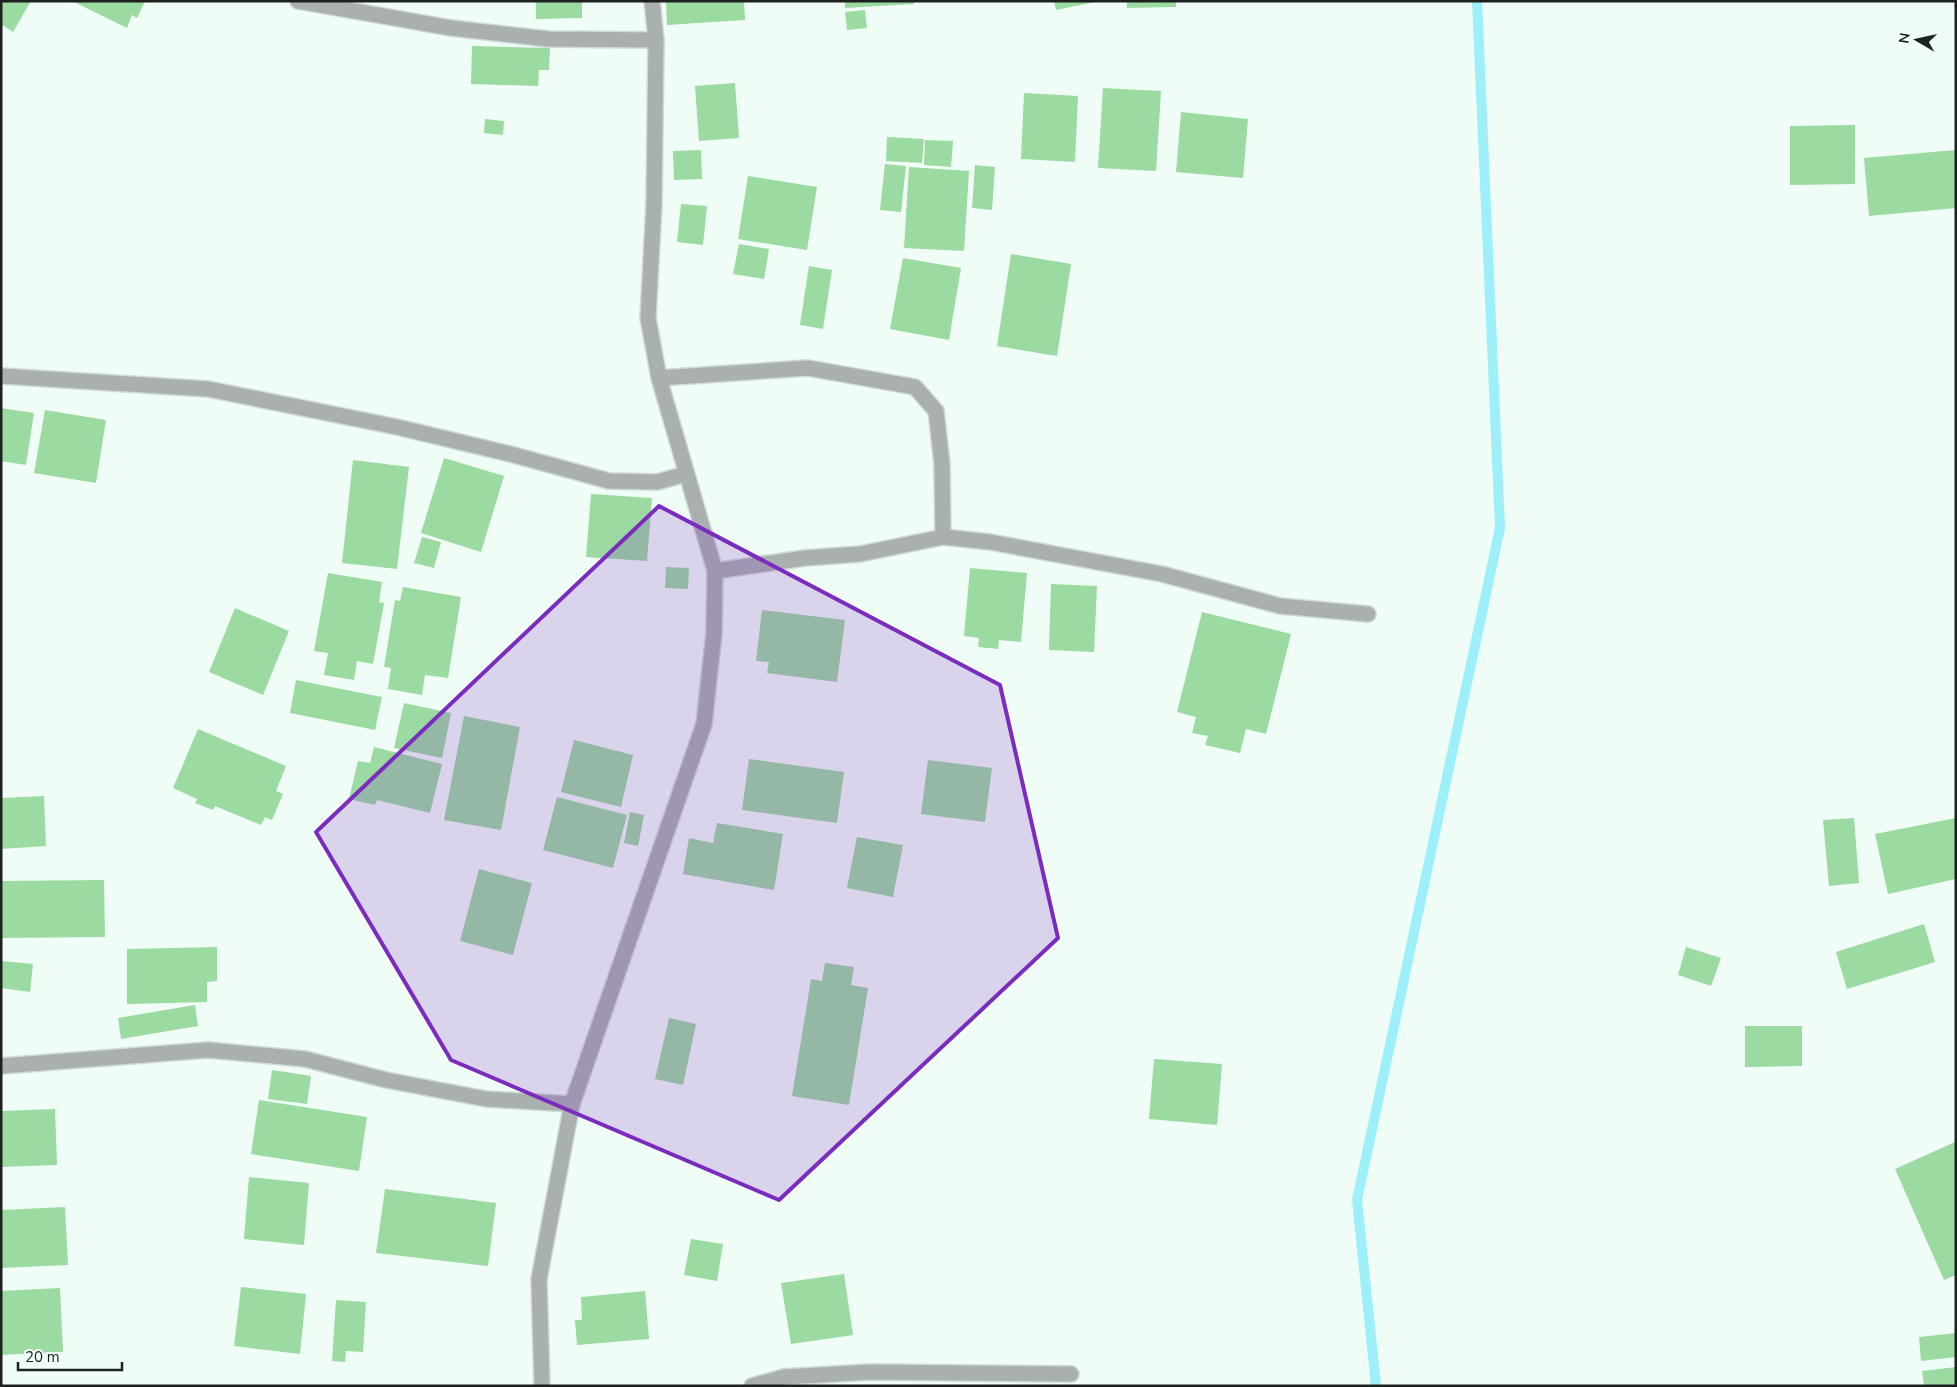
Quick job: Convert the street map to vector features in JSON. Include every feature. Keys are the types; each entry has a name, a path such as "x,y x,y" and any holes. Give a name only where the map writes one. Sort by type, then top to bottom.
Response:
{"street":[{"path":"298,1 451,28 519,36 548,39 656,40"},
{"path":"542,1386 540,1279 572,1104 704,724 714,633 715,571 659,378 648,318 654,204 656,40 652,1"},
{"path":"659,378 808,368 915,387 936,411 942,464 944,537"},
{"path":"1,376 208,389 397,427 514,455 609,481 657,482 686,474"},
{"path":"715,571 805,558 860,554 944,537 990,542 1162,574 1280,606 1368,614"},
{"path":"1,1066 208,1050 305,1059 386,1080 486,1099 572,1104"},
{"path":"752,1386 784,1377 870,1372 1071,1374"}],"highlighted area":[{"path":"659,506 1000,685 1058,938 779,1200 451,1060 316,832"}],"building":[{"path":"1,1 31,1 13,32 1,24"},
{"path":"72,1 145,1 137,18 132,15 127,28"},
{"path":"536,1 582,1 582,18 536,19"},
{"path":"666,1 744,1 745,20 667,25"},
{"path":"845,1 914,1 914,4 845,8"},
{"path":"1054,1 1095,1 1095,2 1056,10"},
{"path":"1127,1 1176,1 1176,7 1127,8"},
{"path":"865,10 867,28 847,30 845,12"},
{"path":"472,46 550,48 549,70 539,70 538,86 471,84"},
{"path":"735,83 739,138 699,141 695,86"},
{"path":"1103,88 1161,91 1156,171 1098,168"},
{"path":"1024,93 1078,96 1075,162 1021,159"},
{"path":"1181,112 1248,119 1243,178 1176,172"},
{"path":"485,119 504,121 503,135 484,133"},
{"path":"1855,125 1855,184 1790,185 1790,126"},
{"path":"887,137 924,139 922,163 886,161"},
{"path":"925,140 953,141 951,167 924,165"},
{"path":"701,150 702,179 674,180 673,151"},
{"path":"1956,150 1956,208 1869,216 1864,158"},
{"path":"885,164 906,166 901,212 880,210"},
{"path":"975,165 995,167 992,210 972,208"},
{"path":"909,167 969,171 964,251 904,248"},
{"path":"748,176 817,187 807,250 738,239"},
{"path":"681,204 707,206 703,245 677,242"},
{"path":"739,244 769,249 764,279 733,274"},
{"path":"1011,254 1071,264 1057,356 997,346"},
{"path":"903,258 961,268 949,340 890,329"},
{"path":"809,266 832,270 823,329 800,325"},
{"path":"1,408 34,413 26,465 1,461"},
{"path":"45,410 106,420 96,483 34,473"},
{"path":"444,458 504,476 481,552 421,533"},
{"path":"353,460 409,467 397,569 342,563"},
{"path":"591,494 652,498 647,561 586,557"},
{"path":"422,537 441,542 434,568 414,563"},
{"path":"666,567 689,568 688,589 665,588"},
{"path":"970,568 1027,573 1021,642 999,640 998,649 978,647 979,638 964,636"},
{"path":"328,573 382,582 379,602 384,603 373,664 357,661 354,680 324,675 328,653 314,651"},
{"path":"1051,584 1097,586 1094,652 1049,650"},
{"path":"403,587 461,597 448,678 425,675 422,695 388,689 391,668 384,667 395,600 400,601"},
{"path":"235,608 289,631 263,695 209,672"},
{"path":"762,610 845,620 837,682 767,673 769,662 756,661"},
{"path":"1202,612 1291,634 1266,734 1246,729 1240,753 1205,745 1208,736 1192,733 1196,717 1177,712"},
{"path":"296,680 382,697 375,730 290,713"},
{"path":"404,703 451,713 442,758 394,748"},
{"path":"464,716 520,727 501,830 444,820"},
{"path":"198,729 286,766 276,791 283,794 272,820 265,817 261,825 215,806 213,810 195,803 197,799 173,788"},
{"path":"574,740 633,755 621,807 561,792"},
{"path":"374,747 442,764 430,813 377,800 375,805 349,799 358,761 370,763"},
{"path":"749,759 844,772 837,823 742,810"},
{"path":"928,760 992,768 985,822 921,814"},
{"path":"44,796 46,846 1,849 1,798"},
{"path":"557,797 627,815 613,868 543,850"},
{"path":"630,812 644,815 638,846 624,843"},
{"path":"1854,818 1859,883 1829,886 1823,820"},
{"path":"1956,818 1956,879 1888,894 1875,834"},
{"path":"717,823 783,834 774,890 683,874 689,838 713,843"},
{"path":"857,837 903,845 893,897 847,888"},
{"path":"479,869 532,883 513,955 460,941"},
{"path":"104,880 105,937 1,938 1,881"},
{"path":"1924,924 1935,962 1847,989 1836,952"},
{"path":"217,947 217,981 207,982 207,1002 127,1004 127,949"},
{"path":"1686,947 1721,958 1711,986 1678,975"},
{"path":"1,961 33,964 30,992 1,988"},
{"path":"825,963 854,967 851,985 868,988 849,1105 792,1096 811,979 822,981"},
{"path":"195,1005 198,1026 121,1039 118,1018"},
{"path":"669,1018 696,1024 683,1085 655,1079"},
{"path":"1745,1026 1802,1026 1802,1066 1745,1067"},
{"path":"1154,1059 1222,1064 1217,1125 1149,1119"},
{"path":"272,1070 311,1076 307,1104 268,1099"},
{"path":"259,1100 367,1117 359,1171 251,1154"},
{"path":"55,1109 57,1165 1,1167 1,1111"},
{"path":"1955,1142 1956,1275 1944,1280 1895,1169"},
{"path":"249,1177 309,1183 304,1245 244,1239"},
{"path":"385,1189 496,1203 488,1266 376,1253"},
{"path":"65,1207 68,1265 1,1268 1,1210"},
{"path":"691,1239 723,1244 717,1281 684,1275"},
{"path":"844,1274 853,1335 791,1344 781,1283"},
{"path":"241,1287 306,1294 300,1354 234,1346"},
{"path":"60,1288 63,1352 1,1355 1,1291"},
{"path":"645,1291 649,1339 577,1345 575,1320 582,1320 581,1297"},
{"path":"336,1300 366,1302 363,1352 346,1351 345,1362 332,1361"},
{"path":"1956,1333 1956,1357 1921,1361 1919,1337"},
{"path":"1956,1367 1956,1386 1924,1386 1922,1371"}],"waterway":[{"path":"1376,1386 1357,1200 1500,528 1477,1"}]}
